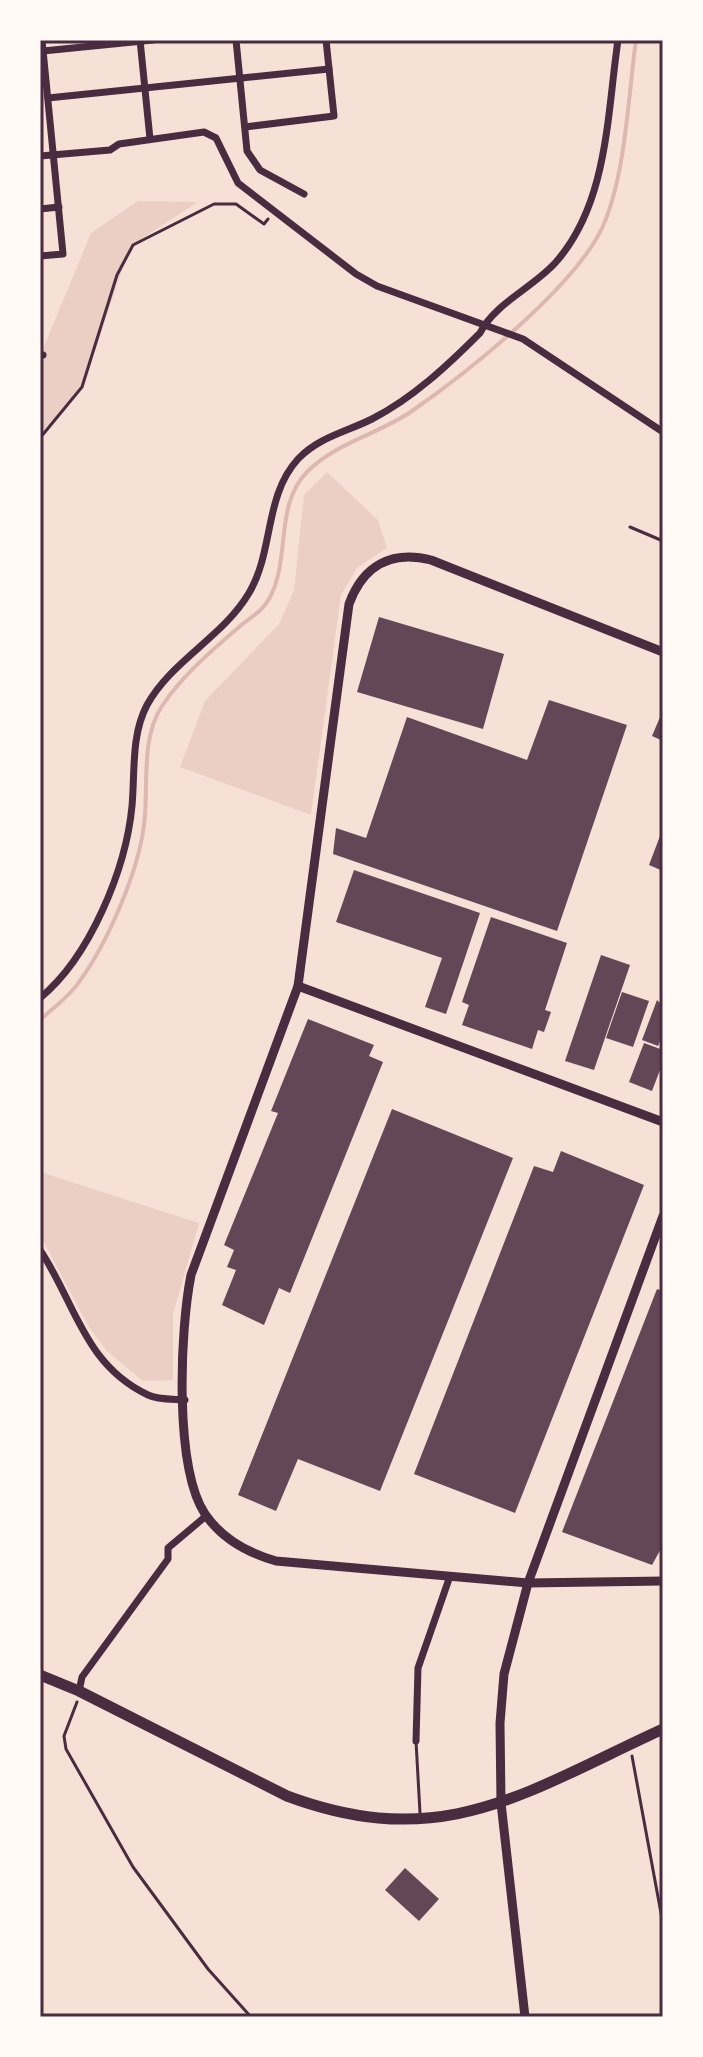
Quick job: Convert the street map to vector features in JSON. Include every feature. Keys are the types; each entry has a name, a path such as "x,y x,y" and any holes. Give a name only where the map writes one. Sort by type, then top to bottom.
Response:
{"main road":[{"path":"40,1675 79,1691 287,1796 322,1809 361,1817 420,1820 467,1814 501,1803 663,1729"}],"street":[{"path":"40,256 63,254 42,40"},
{"path":"43,51 153,40"},
{"path":"236,40 247,151 253,163 277,181 304,194"},
{"path":"245,127 334,116 326,40"},
{"path":"40,998 73,966 117,870 131,819 136,745 142,715 161,683 247,596 262,562 278,491 286,477 314,446 341,430 372,419 425,384 480,333 485,322 537,282 580,232 595,190 618,40"},
{"path":"140,41 150,139"},
{"path":"48,98 329,69"},
{"path":"40,156 110,150 119,144 194,131 216,138 238,183 366,280 485,322 523,339 663,432"},
{"path":"40,209 59,207"},
{"path":"663,652 431,560 400,555 376,565 364,575 349,604 298,986 191,1275 184,1312 188,1469 206,1516 243,1549 276,1561 528,1583 663,1581"},
{"path":"298,986 663,1122"},
{"path":"525,2017 501,1803 500,1723 504,1674 528,1583 663,1216"},
{"path":"40,1250 86,1341 117,1373 149,1396 185,1400"},
{"path":"79,1691 82,1677 168,1559 168,1548 206,1516"},
{"path":"416,1741 418,1668 450,1576"}],"lane":[{"path":"630,527 663,541"},
{"path":"416,1741 420,1820"}],"path":[{"path":"40,438 82,387 117,275 133,245 214,204 236,204 264,224 274,211"},
{"path":"79,1691 64,1736 66,1749 133,1867 208,1969 251,2017"},
{"path":"630,1744 663,1924"}],"shaded area":[{"path":"138,201 198,202 130,246 83,387 40,434 40,356 91,233"},
{"path":"327,472 378,520 387,548 357,568 341,595 311,815 180,767 205,701 279,624 294,590 304,495"},
{"path":"40,1172 199,1223 173,1314 173,1380 143,1381 107,1351 90,1329 40,1235"}],"building":[{"path":"379,617 504,654 483,729 357,692"},
{"path":"549,700 627,725 557,931 333,854 336,828 366,838 407,717 527,760"},
{"path":"663,710 663,741 652,736"},
{"path":"663,828 663,871 649,865"},
{"path":"354,870 480,913 446,1014 425,1007 442,958 336,922"},
{"path":"491,917 567,943 545,1010 551,1012 544,1032 538,1030 532,1049 462,1025 469,1005 462,1002"},
{"path":"601,955 630,965 594,1070 565,1061"},
{"path":"622,992 649,1001 633,1047 606,1038"},
{"path":"657,1000 663,1006 663,1034 658,1046 642,1040"},
{"path":"308,1019 374,1045 369,1056 383,1062 290,1293 279,1288 264,1325 222,1305 236,1270 227,1267 234,1250 224,1245 278,1113 271,1111"},
{"path":"644,1043 663,1050 663,1062 652,1091 629,1082"},
{"path":"392,1109 513,1158 380,1491 298,1459 276,1511 238,1495"},
{"path":"561,1151 644,1185 515,1513 414,1474 534,1166 553,1172"},
{"path":"657,1289 663,1291 663,1545 652,1565 562,1532"},
{"path":"405,1868 439,1899 419,1921 385,1890"}],"waterway":[{"path":"40,1020 71,993 90,966 128,886 141,844 148,748 155,719 188,674 266,604 276,584 286,517 297,485 318,462 412,411 489,352 545,301 589,250 603,226 617,183 636,40"}]}
